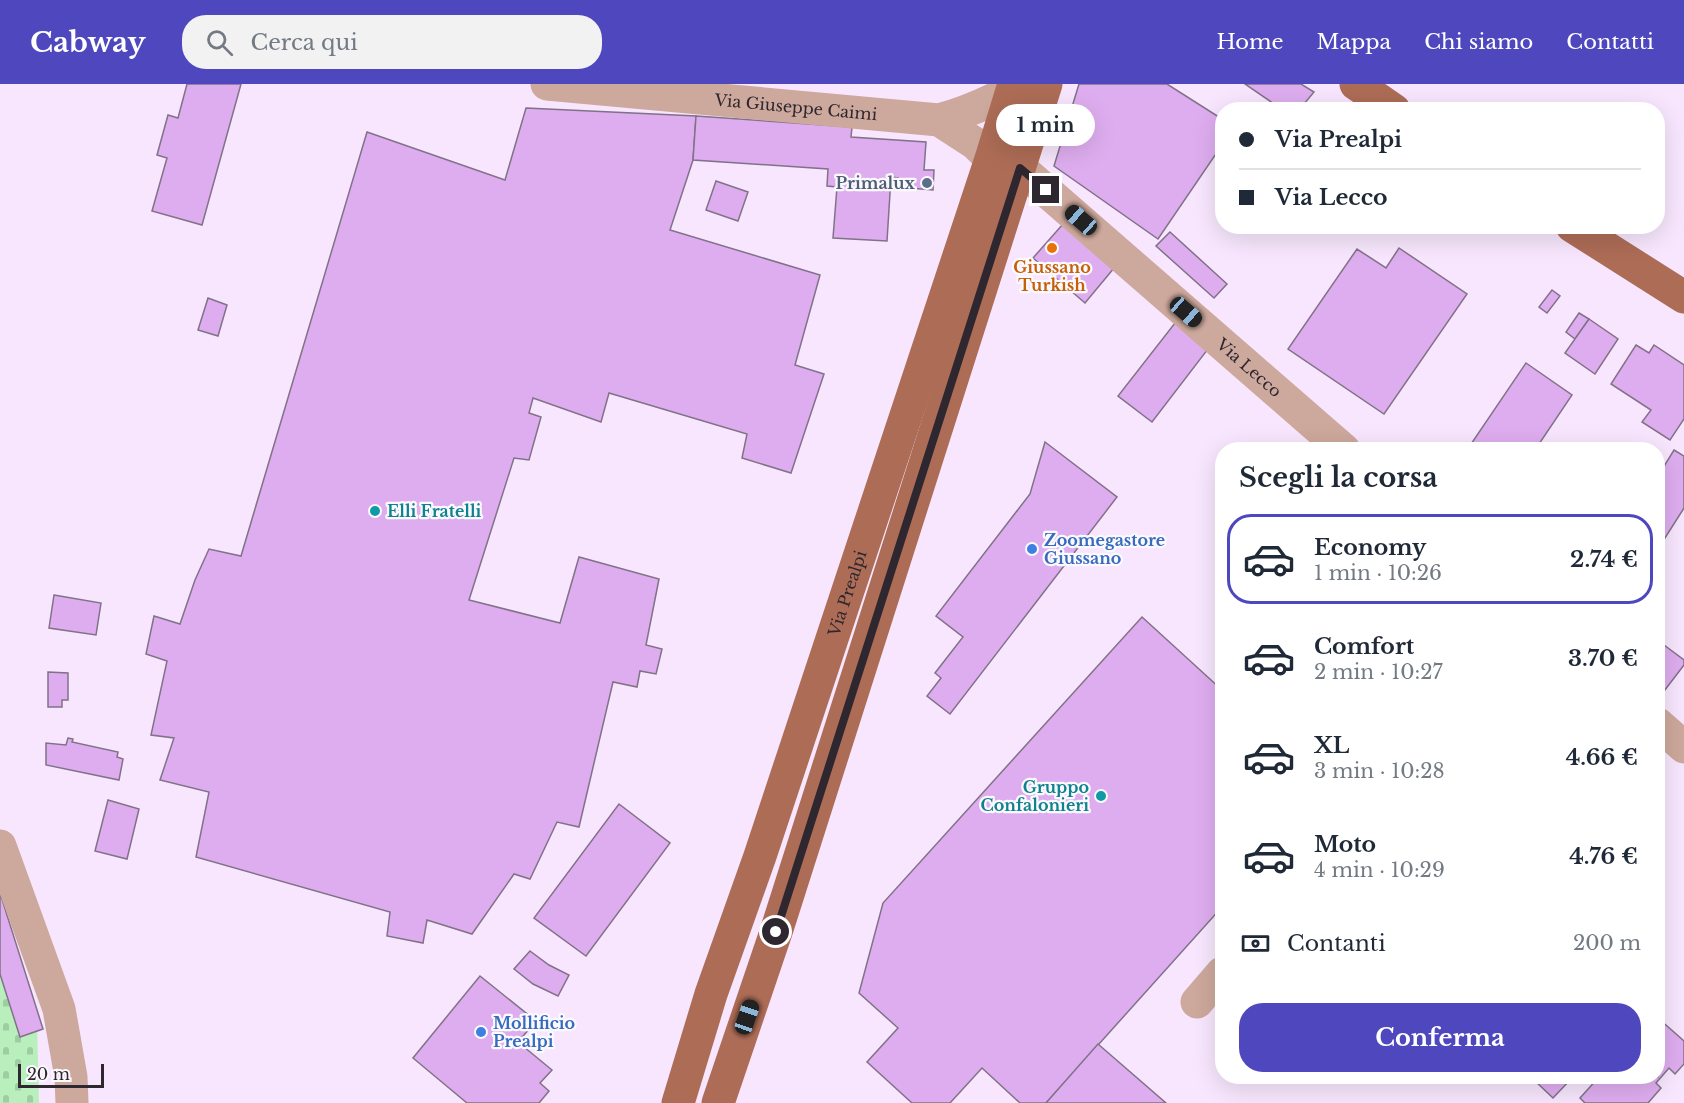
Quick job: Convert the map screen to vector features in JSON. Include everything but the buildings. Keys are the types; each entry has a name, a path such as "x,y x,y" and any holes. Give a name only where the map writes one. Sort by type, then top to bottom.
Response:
{"main road":[{"name":"Via Prealpi","path":"678,1103 711,994 1006,163 1046,84"},
{"name":"Via Prealpi","path":"718,1103 776,932 1006,163 1013,87"},
{"path":"1585,234 1684,297"}],"street":[{"name":"Via Giuseppe Caimi","path":"547,84 939,120"},
{"path":"939,120 987,104 1013,87"},
{"name":"Via Lecco","path":"939,120 1006,163 1335,442"},
{"path":"1665,730 1684,747"},
{"path":"0,846 59,1009 72,1103"},
{"path":"1197,1002 1215,981"}],"green space":[{"path":"0,903 37,1020 39,1103 0,1103"}],"place":[{"name":"Primalux","path":"927,183"},
{"name":"Giussano Turkish","path":"1052,248"},
{"name":"Elli Fratelli","path":"375,511"},
{"name":"Zoomegastore Giussano","path":"1032,549"},
{"name":"Gruppo Confalonieri","path":"1101,796"},
{"name":"Mollificio Prealpi","path":"481,1032"}],"route":[{"path":"776,932 1020,168 1046,190"}]}
